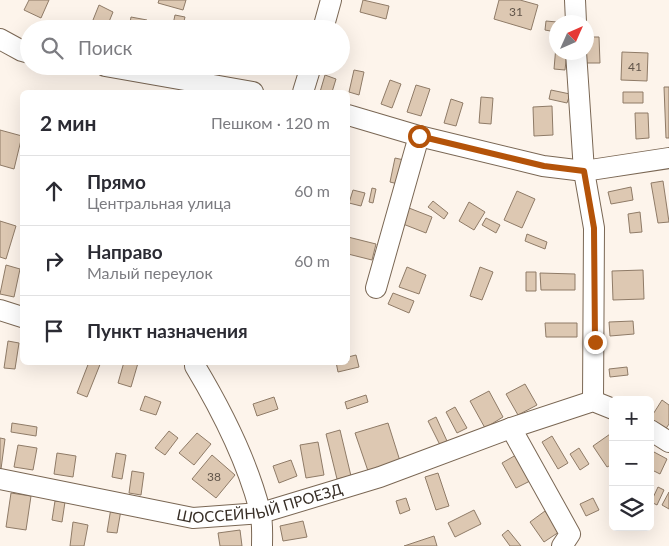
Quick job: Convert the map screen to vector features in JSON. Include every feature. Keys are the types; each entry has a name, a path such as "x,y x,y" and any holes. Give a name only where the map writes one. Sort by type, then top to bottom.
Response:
{"street":[{"path":"325,20 331,0"},
{"path":"575,0 576,15"},
{"path":"0,39 20,50"},
{"path":"577,60 584,171 594,228 593,401 609,407"},
{"path":"157,75 242,90"},
{"path":"304,90 308,75"},
{"path":"350,116 419,136 544,166 584,171 669,158"},
{"path":"376,288 419,136"},
{"path":"0,310 20,316"},
{"path":"193,365 212,396 244,460 261,513 262,546"},
{"name":"ШОССЕЙНЫЙ ПРОЕЗД","path":"0,479 193,518 261,513 380,477 511,428 593,401"},
{"path":"511,428 570,534 562,546"},
{"path":"654,433 669,442"}],"building":[{"path":"29,0 49,0 41,18 24,10"},
{"path":"159,0 186,0 183,10 158,3"},
{"path":"363,0 389,6 386,19 360,12"},
{"path":"499,0 520,0 538,5 531,30 494,19"},
{"path":"99,5 113,12 110,20 93,20"},
{"path":"175,15 185,17 184,20 174,20"},
{"path":"131,17 147,20 130,20"},
{"path":"546,21 549,21 549,31 545,30"},
{"path":"594,37 599,37 600,63 586,63 586,60 594,60"},
{"path":"622,52 648,53 647,81 621,80"},
{"path":"555,60 566,60 565,70 554,69"},
{"path":"354,70 364,72 359,95 350,92"},
{"path":"325,75 336,79 333,90 321,90"},
{"path":"390,80 401,84 392,108 381,104"},
{"path":"416,85 430,89 421,116 407,112"},
{"path":"664,87 669,87 669,138 666,138"},
{"path":"551,90 570,94 567,103 549,99"},
{"path":"623,92 643,92 643,103 623,103"},
{"path":"481,97 493,98 491,124 479,123"},
{"path":"451,99 463,103 456,126 444,123"},
{"path":"552,106 553,135 534,136 533,107"},
{"path":"635,113 648,113 649,138 636,139"},
{"path":"0,130 20,135 20,144 14,169 0,165"},
{"path":"395,158 404,160 398,184 390,182"},
{"path":"663,181 669,222 658,223 651,183"},
{"path":"631,187 633,200 611,204 608,192"},
{"path":"372,188 376,189 373,203 369,202"},
{"path":"353,190 365,193 361,206 350,203"},
{"path":"517,191 535,199 522,228 504,220"},
{"path":"433,201 448,213 444,219 428,207"},
{"path":"469,202 485,212 474,230 459,221"},
{"path":"409,208 432,217 426,233 403,224"},
{"path":"640,212 642,232 630,233 628,214"},
{"path":"486,218 500,225 496,233 482,225"},
{"path":"0,221 16,226 6,259 0,257"},
{"path":"527,234 547,242 545,249 525,241"},
{"path":"350,238 376,244 372,260 350,254"},
{"path":"6,265 20,269 14,297 0,294"},
{"path":"407,267 426,275 419,294 399,287"},
{"path":"480,267 493,272 482,300 470,296"},
{"path":"643,270 644,299 613,300 612,271"},
{"path":"526,272 536,272 536,291 526,291"},
{"path":"540,273 575,274 575,290 541,290"},
{"path":"393,293 414,301 409,313 388,304"},
{"path":"633,321 634,334 610,336 609,322"},
{"path":"545,323 577,323 577,337 546,337"},
{"path":"8,341 19,343 15,369 4,368"},
{"path":"356,355 359,367 338,372 337,365 350,365 350,356"},
{"path":"88,365 100,365 87,397 77,393"},
{"path":"123,365 137,365 131,387 118,383"},
{"path":"627,367 628,375 610,377 609,369"},
{"path":"525,384 537,405 518,415 506,394"},
{"path":"489,391 503,417 485,428 470,401"},
{"path":"366,395 368,402 347,409 345,402"},
{"path":"145,396 161,402 156,415 140,410"},
{"path":"274,397 278,409 257,416 253,404"},
{"path":"662,400 669,405 669,424 665,430 654,422 654,413"},
{"path":"455,407 467,428 457,433 446,412"},
{"path":"436,417 447,441 440,445 428,421"},
{"path":"12,423 37,427 36,436 11,432"},
{"path":"388,423 400,461 368,471 355,433"},
{"path":"340,430 351,476 337,479 326,434"},
{"path":"169,431 178,438 165,455 155,448"},
{"path":"197,433 211,444 194,465 179,453"},
{"path":"609,435 609,466 607,467 593,446"},
{"path":"552,436 568,463 558,469 542,442"},
{"path":"0,438 5,439 1,469 0,468"},
{"path":"318,442 324,475 306,478 300,445"},
{"path":"18,445 37,448 33,470 14,467"},
{"path":"579,448 589,464 580,470 570,454"},
{"path":"654,452 667,459 660,474 654,471"},
{"path":"57,453 76,456 73,477 54,474"},
{"path":"116,453 126,455 122,479 112,477"},
{"path":"212,455 235,475 216,498 192,479"},
{"path":"516,455 530,481 516,488 502,463"},
{"path":"291,460 297,476 279,483 273,466"},
{"path":"132,471 144,473 141,495 129,493"},
{"path":"438,473 449,506 436,510 425,477"},
{"path":"658,487 664,490 657,505 654,504 654,496"},
{"path":"669,492 669,509 662,505"},
{"path":"11,493 31,496 26,530 6,527"},
{"path":"406,498 410,510 400,514 396,501"},
{"path":"593,498 599,510 586,516 580,504"},
{"path":"55,501 65,502 62,522 52,520"},
{"path":"111,508 121,510 117,533 107,532"},
{"path":"474,510 481,524 455,537 448,523"},
{"path":"545,511 559,532 544,542 530,522"},
{"path":"303,521 307,537 283,541 280,526"},
{"path":"73,522 88,525 84,546 70,546"},
{"path":"240,530 242,546 220,546 218,533"},
{"path":"508,530 521,546 510,546 502,535"},
{"path":"434,536 437,546 404,546"}],"route":[{"path":"419,136 544,166 584,171 594,228 595,342"}]}
